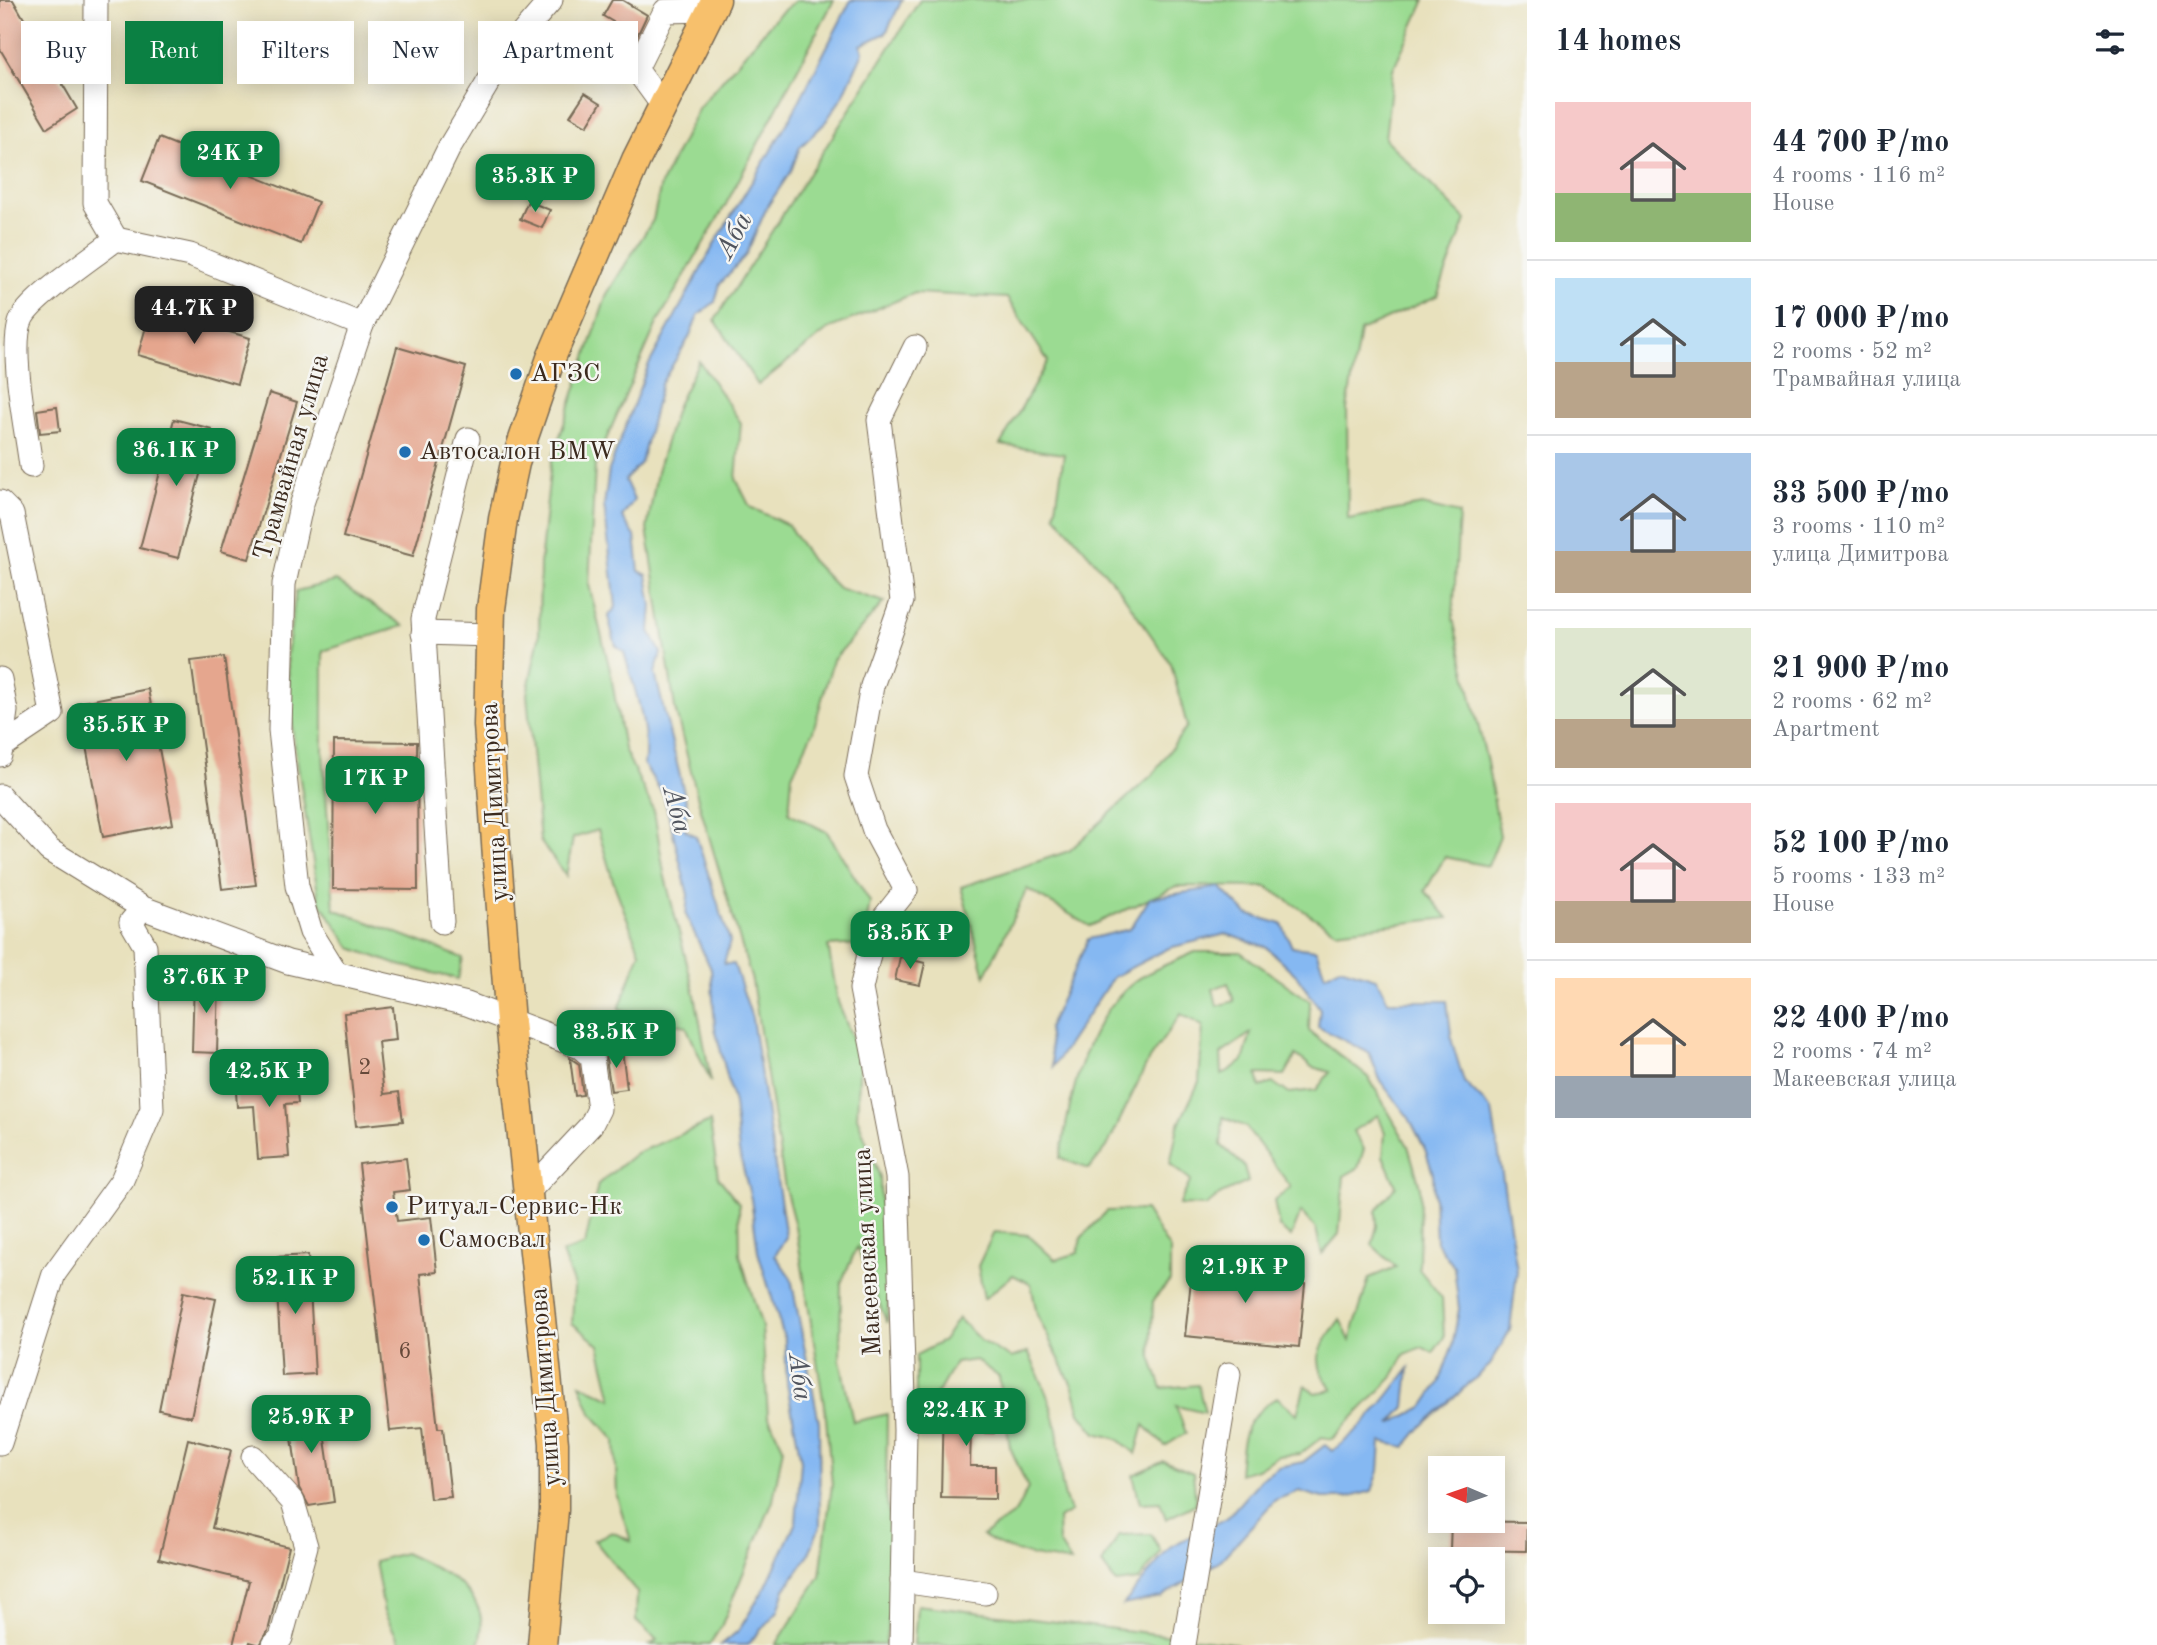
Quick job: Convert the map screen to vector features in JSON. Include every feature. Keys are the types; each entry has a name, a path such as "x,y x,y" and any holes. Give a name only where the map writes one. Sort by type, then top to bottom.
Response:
{"main road":[{"name":"улица Димитрова","path":"542,1645 554,1510 554,1443 530,1190 510,1022 488,725 490,635 502,532 515,463 557,346 636,160 713,5"}],"street":[{"path":"96,0 95,203 116,239 190,255 362,325"},
{"name":"Трамвайная улица","path":"337,974 311,932 297,886 281,730 280,663 284,584 301,506 362,325 450,146 508,51 551,0"},
{"path":"663,106 636,69 665,11 713,5"},
{"path":"31,466 15,342 22,317 34,304 116,239"},
{"name":"Макеевская улица","path":"901,1645 905,1430 897,1191 861,989 875,929 906,890 874,830 856,776 872,686 902,601 879,419 915,347"},
{"path":"442,922 423,633 428,593 468,439"},
{"path":"0,502 12,514 52,713 2,750"},
{"path":"423,633 490,635"},
{"path":"0,679 6,711 2,750"},
{"path":"0,796 49,850 144,908 288,962 467,1004 580,1047 592,1057 599,1109 591,1125 530,1190"},
{"path":"0,1443 54,1274 122,1180 152,1109 145,946 131,922 144,908"},
{"path":"1184,1645 1210,1502 1229,1374"},
{"path":"253,1457 293,1502 306,1546 281,1637 274,1645"},
{"path":"902,1581 985,1593"}],"green space":[{"path":"796,0 834,0 725,206 657,323 595,465 589,585 610,670 624,749 654,811 664,873 695,995 711,1082 686,1026 619,1009 640,952 614,884 598,830 573,838 566,876 540,841 527,694 539,637 540,564 551,463 607,294 653,220 661,184 699,107 778,15"},
{"path":"920,0 1425,0 1393,69 1385,139 1466,220 1437,296 1360,331 1347,409 1348,519 1422,505 1459,514 1453,619 1487,762 1500,836 1488,866 1445,857 1425,891 1448,918 1335,931 1267,887 1177,886 1090,926 1027,889 985,976 961,887 1069,851 1153,774 1187,726 1171,664 1119,589 1055,515 1064,454 1000,445 1048,361 1007,298 915,293 830,328 758,385 715,320"},
{"path":"699,361 741,423 736,479 750,507 788,525 811,560 838,588 884,602 833,660 813,731 792,775 789,813 827,832 870,902 863,944 828,946 838,1002 860,1058 857,1117 880,1177 881,1232 889,1283 887,1323 857,1247 841,1283 840,1360 853,1422 887,1414 886,1494 896,1572 885,1645 776,1645 820,1576 832,1485 826,1418 797,1234 785,1188 752,981 699,803 675,708 647,529 657,472 677,405"},
{"path":"336,581 404,626 323,651 323,751 334,909 463,958 458,979 395,964 351,948 319,900 293,735 287,654 296,591"},
{"path":"1195,952 1240,952 1310,1001 1309,1031 1369,1078 1408,1146 1420,1187 1419,1269 1442,1298 1444,1337 1433,1353 1422,1347 1405,1354 1392,1378 1332,1439 1322,1437 1300,1454 1278,1456 1257,1469 1239,1474 1246,1430 1250,1421 1265,1405 1277,1397 1297,1414 1305,1385 1315,1393 1333,1390 1321,1371 1319,1362 1322,1347 1340,1319 1350,1341 1369,1278 1396,1267 1372,1245 1377,1226 1376,1211 1396,1186 1383,1156 1385,1133 1378,1115 1353,1131 1364,1149 1358,1168 1344,1176 1339,1234 1322,1254 1316,1229 1301,1212 1291,1237 1279,1227 1274,1201 1291,1187 1246,1127 1223,1117 1221,1145 1244,1166 1248,1182 1221,1194 1206,1206 1179,1205 1191,1180 1170,1164 1178,1126 1199,1082 1203,1026 1181,1014 1149,1059 1107,1147 1089,1169 1060,1158 1082,1061 1104,1016 1137,980","holes":["1228,983 1234,1001 1217,1006 1213,989","1251,1033 1243,1061 1222,1075 1221,1054","1296,1055 1312,1067 1330,1072 1316,1090 1289,1093 1273,1083 1260,1087 1257,1074 1285,1075"]},
{"path":"710,1122 718,1177 739,1203 740,1255 762,1327 768,1416 783,1447 773,1501 721,1627 709,1645 650,1645 657,1640 636,1621 637,1592 594,1540 612,1532 631,1541 617,1497 615,1440 591,1413 580,1384 612,1399 599,1345 572,1323 574,1286 562,1253 585,1245 598,1184 636,1153"},
{"path":"1145,1210 1170,1250 1170,1281 1153,1300 1151,1357 1162,1388 1198,1385 1205,1413 1176,1406 1186,1433 1165,1446 1144,1425 1136,1454 1118,1439 1096,1433 1080,1413 1073,1387 1037,1315 1031,1284 1013,1275 984,1299 978,1266 994,1232 1028,1235 1055,1260 1078,1253 1081,1238 1107,1211"},
{"path":"958,1318 981,1341 1011,1358 1028,1352 1055,1420 1062,1482 1071,1512 1058,1519 1059,1543 1071,1562 1025,1554 982,1536 1015,1513 1028,1488 1010,1447 999,1377 976,1360 955,1363 939,1391 916,1411 916,1355 943,1341"},
{"path":"1164,1461 1193,1473 1196,1504 1166,1519 1160,1502 1140,1503 1133,1475"},
{"path":"1151,1534 1161,1552 1139,1580 1116,1583 1102,1564 1119,1535"},
{"path":"404,1553 449,1577 473,1598 480,1612 482,1627 478,1645 401,1645 384,1612 375,1561"},
{"path":"917,1605 1238,1644 914,1645"}],"water":[{"name":"Аба","path":"851,0 902,0 886,33 861,45 863,52 843,96 824,124 800,147 791,171 767,207 746,255 720,284 715,302 698,315 690,336 661,384 641,463 625,480 634,500 622,517 635,536 639,571 647,575 652,606 650,631 661,653 655,673 687,805 685,830 696,836 730,941 724,964 734,964 752,1018 786,1237 775,1255 791,1278 819,1422 820,1526 808,1556 785,1589 778,1611 747,1645 721,1645 739,1630 766,1586 796,1522 801,1461 787,1384 785,1341 758,1252 751,1199 739,1152 734,1104 715,1028 711,969 686,915 688,895 664,796 644,765 645,737 640,708 624,652 616,646 608,617 616,607 604,505 609,470 648,366 715,243 791,117"},
{"path":"1220,887 1247,914 1282,924 1292,947 1316,950 1325,975 1340,967 1376,978 1388,1001 1447,1001 1452,1042 1464,1082 1492,1110 1517,1271 1510,1330 1490,1365 1422,1426 1405,1447 1381,1442 1379,1471 1372,1491 1347,1498 1322,1498 1299,1491 1275,1500 1219,1562 1161,1597 1123,1605 1171,1546 1227,1518 1261,1479 1279,1467 1303,1462 1325,1445 1332,1451 1354,1433 1374,1413 1409,1368 1405,1407 1390,1424 1423,1407 1439,1383 1452,1347 1459,1309 1454,1267 1436,1242 1433,1174 1425,1149 1409,1118 1381,1082 1369,1053 1318,1027 1320,1009 1297,976 1266,947 1226,934 1169,948 1113,977 1053,1067 1048,1029 1088,939 1130,929 1150,898"}],"building":[{"path":"0,0 13,0 25,21 21,21 21,84 62,84 77,109 47,128 0,49"},
{"path":"612,0 622,0 647,15 638,34 638,21 612,21 603,16"},
{"path":"585,93 601,103 587,126 570,116"},
{"path":"159,138 318,202 301,244 142,181"},
{"path":"528,201 550,210 542,228 520,219"},
{"path":"151,309 250,338 237,384 138,355"},
{"name":"Автосалон BMW","path":"397,347 466,367 413,556 343,537"},
{"path":"269,393 297,402 249,559 221,551"},
{"path":"57,407 60,431 40,433 37,410"},
{"path":"174,419 212,429 178,558 140,548"},
{"path":"224,657 256,885 222,889 191,661"},
{"path":"148,689 173,824 103,837 78,703"},
{"path":"334,741 417,742 418,890 333,889"},
{"path":"900,957 925,963 920,985 895,980"},
{"path":"194,978 219,979 217,1053 192,1052"},
{"path":"393,1007 396,1040 378,1042 384,1094 399,1092 403,1121 356,1126 344,1013"},
{"path":"622,1050 627,1089 611,1091 605,1052"},
{"path":"570,1058 579,1064 583,1095 575,1096"},
{"path":"295,1072 298,1103 285,1104 289,1157 258,1159 254,1106 237,1107 235,1076"},
{"path":"406,1158 410,1190 393,1192 397,1221 431,1217 437,1272 420,1274 438,1428 443,1428 451,1497 430,1499 422,1428 390,1431 359,1164"},
{"path":"1250,1254 1267,1264 1273,1280 1305,1284 1299,1347 1185,1336 1192,1271 1224,1275 1227,1267 1238,1255"},
{"path":"308,1255 315,1374 282,1376 275,1257"},
{"path":"183,1292 216,1299 191,1417 159,1410"},
{"path":"943,1397 994,1398 994,1433 971,1432 970,1466 995,1466 995,1499 941,1498"},
{"path":"320,1404 334,1502 309,1506 299,1488 288,1409"},
{"path":"188,1439 231,1450 212,1528 289,1547 268,1631 260,1645 250,1642 249,1645 233,1645 249,1581 159,1559"},
{"path":"1505,1522 1527,1522 1526,1551 1505,1551 1505,1547 1450,1547 1451,1533 1505,1533"}],"place":[{"name":"АГЗС","path":"516,374"},
{"name":"Автосалон BMW","path":"405,452"},
{"name":"Ритуал-Сервис-Нк","path":"392,1207"},
{"name":"Самосвал","path":"424,1240"}]}
